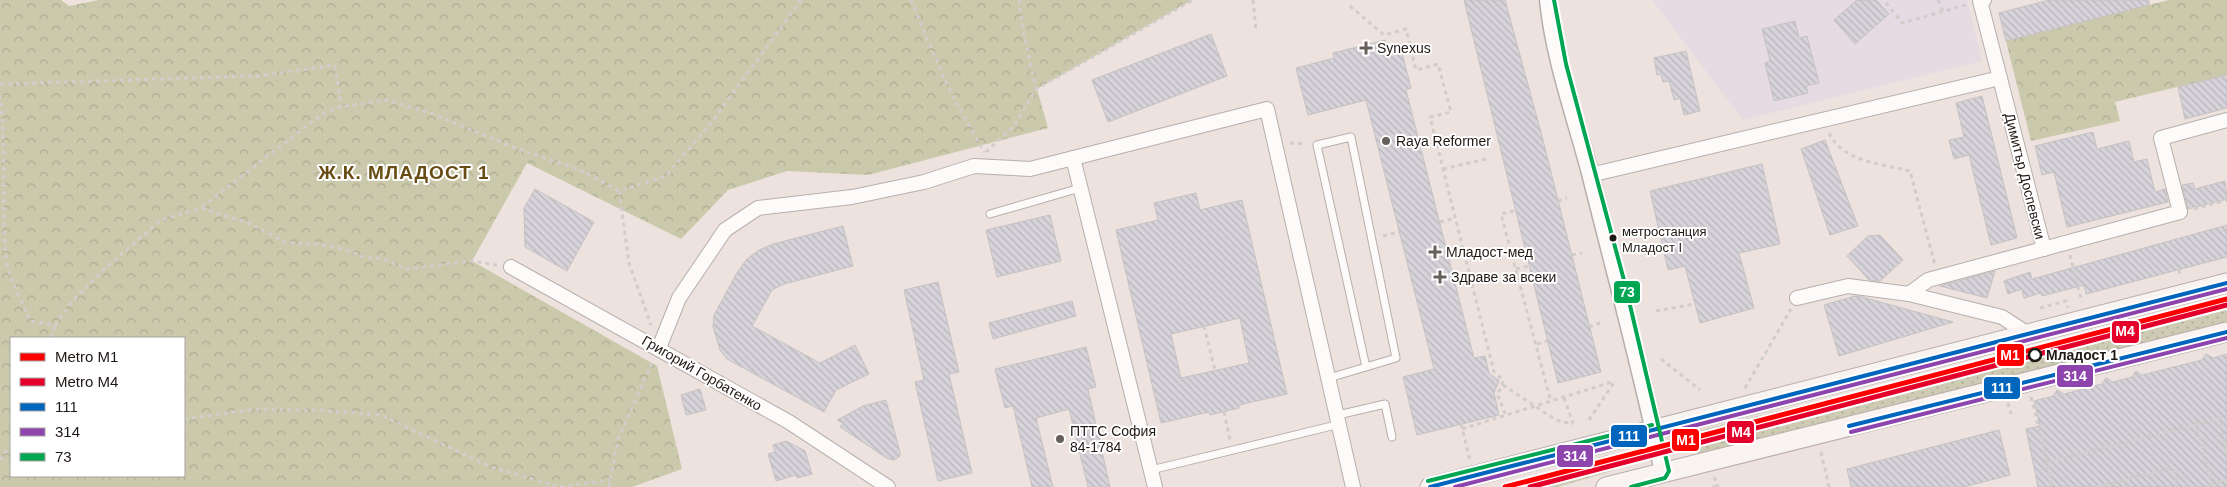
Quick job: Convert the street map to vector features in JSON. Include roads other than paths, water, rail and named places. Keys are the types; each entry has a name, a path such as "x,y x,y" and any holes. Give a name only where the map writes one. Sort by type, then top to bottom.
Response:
{"main road":[{"path":"1430,487 2227,284"},
{"path":"1606,487 2227,332"}],"street":[{"path":"1548,0 1550,18 1566,88 1590,175 1663,472"},
{"name":"Димитър Доспевски","path":"1977,2 2000,78 2044,249 2180,212 2161,138 2227,120"},
{"path":"1590,175 2000,78"},
{"path":"659,348 679,298 725,230 758,208 852,197 924,182 974,166 1030,169 1267,109 1353,487"},
{"path":"1074,158 1155,487"},
{"path":"1909,294 1928,280 2044,249"},
{"name":"Григорий Горбатенко","path":"511,267 789,422 888,487"},
{"path":"1797,298 1848,286 1909,294 2002,317 2028,334"}],"lane":[{"path":"1329,378 1366,367 1396,358 1351,137 1317,145 1366,367"},
{"path":"990,214 1080,188"},
{"path":"1151,470 1232,450 1385,404 1392,437"}],"metro line":[{"name":"M1","path":"1505,487 2227,299"},
{"name":"M4","path":"1530,487 2227,305"}],"place":[{"name":"Synexus","path":"1366,48"},
{"name":"Raya Reformer","path":"1386,141"},
{"name":"метростанция Младост I","path":"1613,238"},
{"name":"Младост-мед","path":"1435,252"},
{"name":"Здраве за всеки","path":"1440,277"},
{"name":"Младост 1","path":"2035,355"},
{"name":"ПТТС София 84-1784","path":"1060,439"}],"district":[{"name":"Ж.К. МЛАДОСТ 1","path":"404,172"}]}
